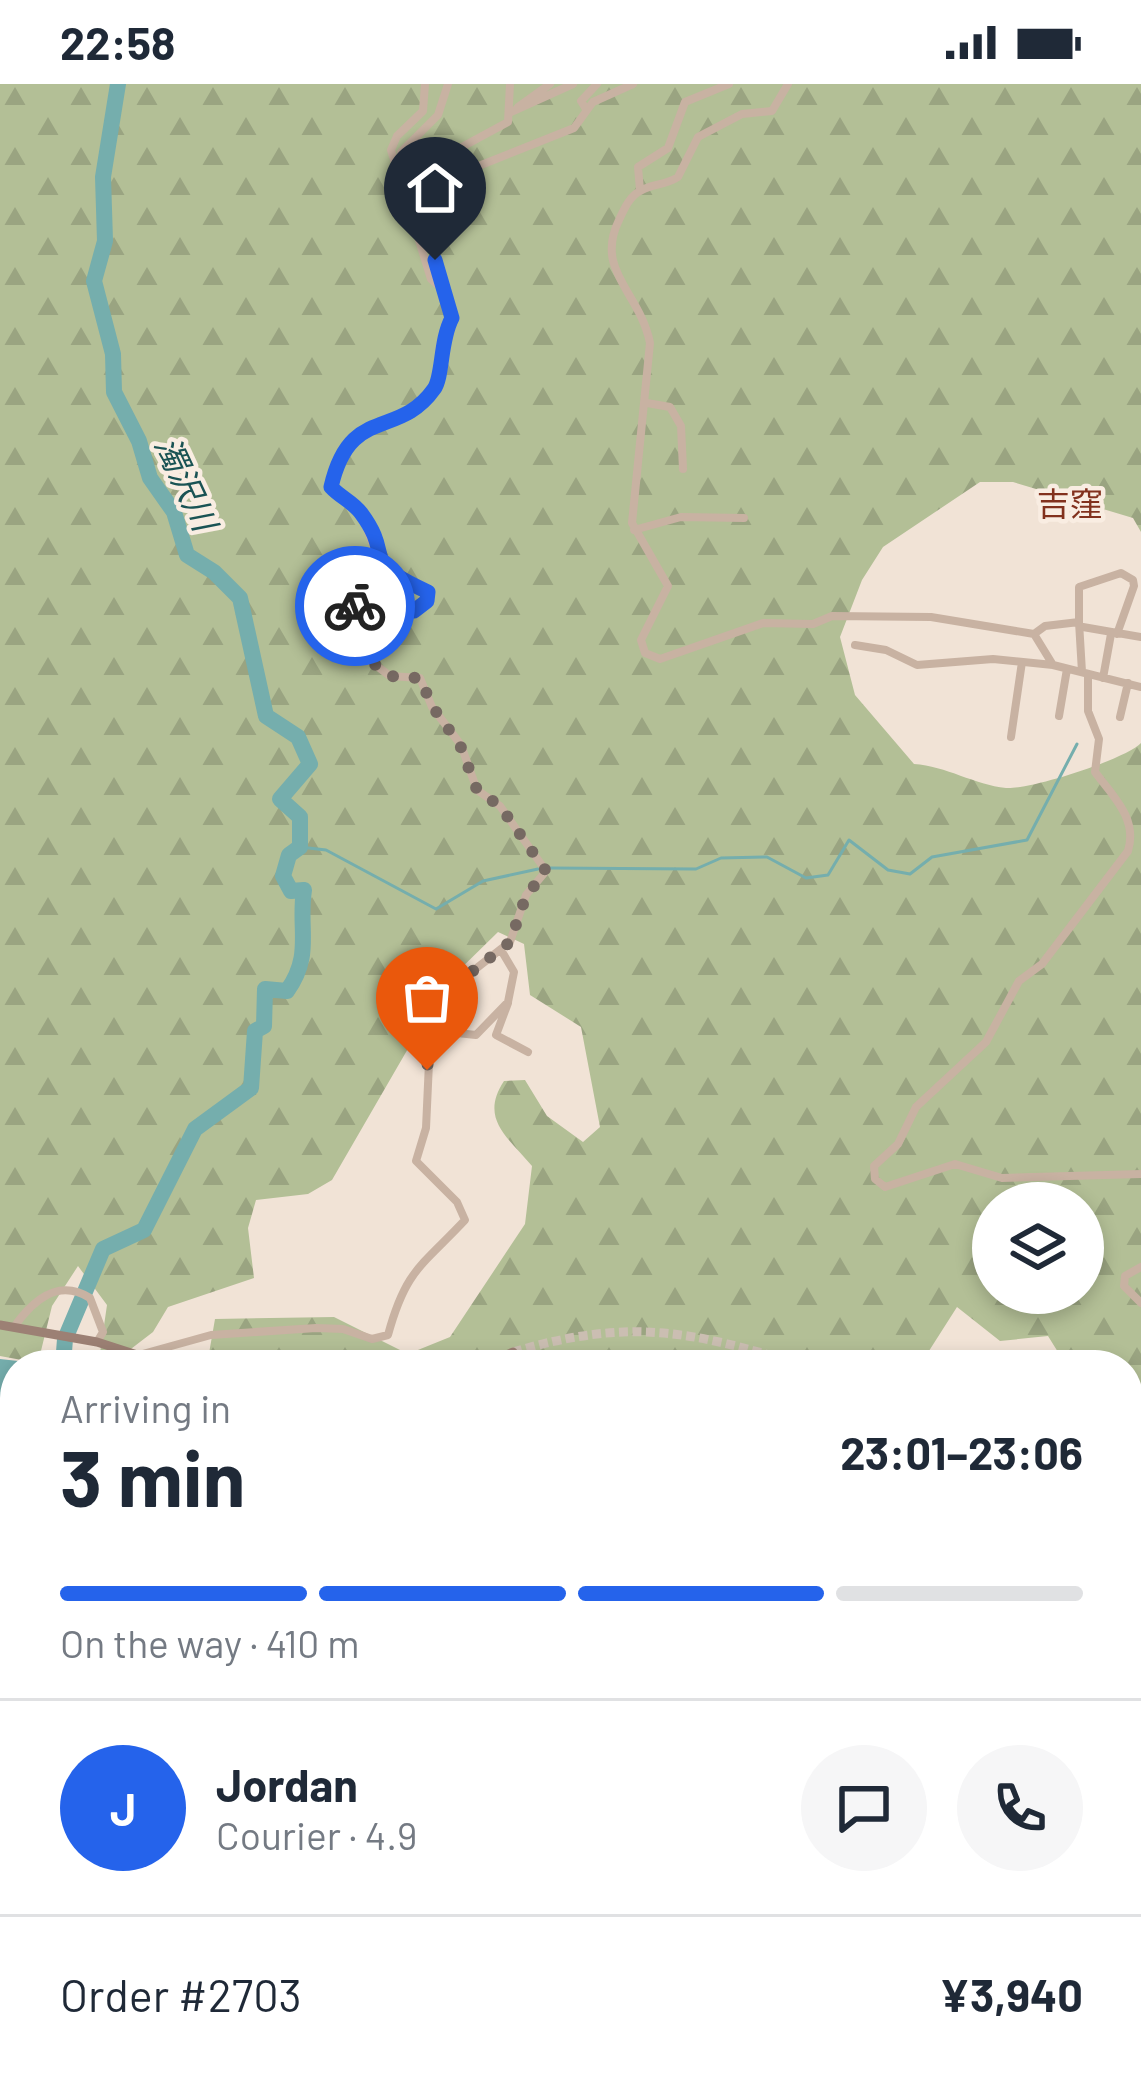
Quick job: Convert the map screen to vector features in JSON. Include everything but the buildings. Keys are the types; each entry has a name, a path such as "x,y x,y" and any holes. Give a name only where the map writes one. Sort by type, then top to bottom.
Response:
{"street":[{"path":"425,84 423,110 397,136 392,150 431,279 442,288"},
{"path":"151,1350 211,1335 316,1328 343,1329 372,1339 388,1335 394,1305 412,1273 465,1220 457,1202 416,1161 426,1128 427,1052 436,1031 455,1009 464,978 510,942 526,896 545,869 500,806 477,790 460,745 432,706 420,678 390,676 365,657 354,608 360,598 367,595 414,611 424,607 428,592 396,580 381,566 361,513 331,487 337,460 350,441 416,407 436,387 440,341 452,318 416,186 401,152 438,115 448,84"},
{"path":"510,84 511,112"},
{"path":"550,84 511,112 503,127 460,148 458,157 464,166 476,167 566,132 586,109 633,84"},
{"path":"511,112 573,84"},
{"path":"586,109 581,101 597,84"},
{"path":"640,190 638,167 668,148 685,102 729,84"},
{"path":"788,84 778,108 766,114 742,114 698,137 678,178 640,190 627,202 607,250 647,328 647,403 634,530 668,586 641,640 645,653 655,659 763,623 813,624 832,616 931,617 1034,634 1053,665"},
{"path":"647,403 670,406 677,415 683,469"},
{"path":"634,530 681,517 744,518"},
{"path":"1103,677 1134,586 1122,573 1079,587 1088,711 1099,740 1095,772 1124,810 1131,833 1128,851 1042,964 1019,981 986,1042 916,1107 898,1144 874,1166 875,1179 885,1187 955,1164 1002,1178 1141,1174"},
{"path":"1011,737 1034,634 1045,626 1081,625 1141,637"},
{"path":"855,645 886,650 916,665 1027,662 1141,687"},
{"path":"1059,716 1067,669"},
{"path":"1120,717 1129,683"},
{"path":"501,950 514,972 496,1034 528,1052"},
{"path":"436,1031 476,1034 508,1002"},
{"path":"1141,1267 1125,1276 1124,1286 1141,1303"},
{"path":"14,1327 44,1295 73,1290 90,1298 103,1332 97,1342"},
{"path":"0,1325 120,1350"}],"green space":[{"path":"0,84 1141,84 1141,532 1133,518 1013,482 980,482 883,547 862,580 840,637 855,695 914,764 994,786 1018,787 1098,765 1141,743 1141,1350 1057,1350 1048,1336 1000,1341 957,1307 930,1350 418,1350 450,1337 525,1224 532,1166 496,1117 494,1106 504,1081 525,1080 547,1116 583,1142 600,1127 581,1027 530,995 524,944 498,932 446,983 332,1180 308,1194 256,1200 248,1228 254,1278 168,1307 153,1332 130,1350 100,1350 107,1305 78,1266 52,1306 41,1350 0,1350"},
{"path":"334,1317 400,1350 210,1350 215,1319"}],"waterway":[{"name":"濁沢川","path":"64,1350 103,1249 144,1230 195,1129 251,1088 255,1031 264,1026 265,989 287,991 300,966 303,942 304,890 291,891 283,876 289,855 300,847 300,817 280,799 310,764 298,737 266,716 240,598 214,572 187,555 174,512 150,478 139,441 114,392 113,354 94,281 105,241 103,177 118,84"},
{"path":"548,868 696,869 721,858 767,857 806,878 828,875 849,840 888,870 910,874 932,857 1027,840 1077,744"},
{"path":"300,847 326,850 436,909 483,881 538,869"}],"tunnel":[{"path":"520,1350 625,1332 691,1337 750,1350"}],"way so far":[{"path":"355,606 365,657 390,676 416,674 420,678 432,706 460,745 477,790 500,806 546,871 526,896 510,942 464,978 455,1009 430,1041 427,1070"}],"district":[{"name":"吉窪","path":"1070,503"}],"route":[{"path":"355,606 367,595 414,611 427,601 428,592 396,580 381,566 361,513 331,487 340,452 350,441 379,422 416,407 439,381 440,341 452,318 435,260"}]}
